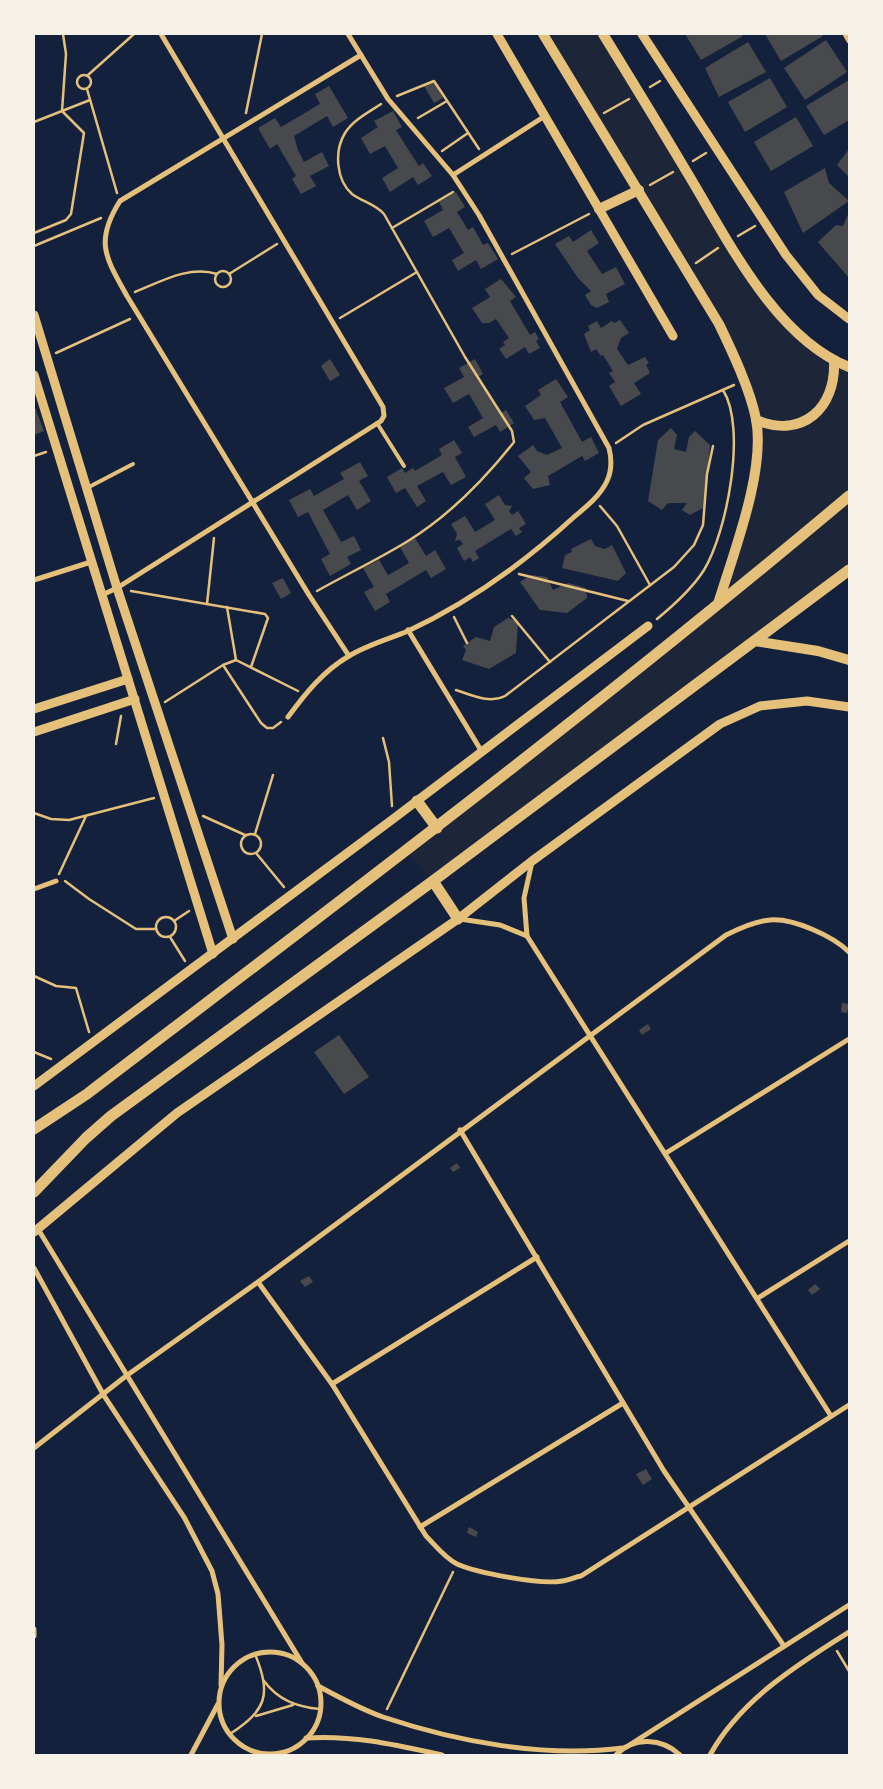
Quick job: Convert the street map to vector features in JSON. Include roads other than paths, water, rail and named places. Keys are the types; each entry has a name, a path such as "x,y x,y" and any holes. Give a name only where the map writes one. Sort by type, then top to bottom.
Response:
{"main road":[{"path":"543,34 719,324 738,365 756,420 756,450 749,504 718,604"},
{"path":"603,34 729,242 775,308 821,354 849,367"},
{"path":"599,209 639,190"},
{"path":"756,420 776,426 787,426 798,424 816,414 824,406 833,387 834,361"},
{"path":"34,1129 87,1094 437,828 664,650 849,496"},
{"path":"34,1192 86,1138 111,1116 433,881 849,570"},
{"path":"754,642 818,652 849,660"},
{"path":"417,801 437,828"},
{"path":"433,881 458,919"}],"street":[{"path":"102,595 117,588 252,503 377,423 384,416 383,407 221,138 161,34"},
{"path":"288,717 305,694 326,672 349,656 408,630 449,608 508,571 553,536 594,499 606,482 612,459 609,448 504,258 461,187 453,175 388,99 348,34"},
{"path":"498,34 673,336"},
{"path":"642,34 715,148 801,276 818,295 849,320"},
{"path":"845,34 849,41"},
{"path":"349,656 252,503 106,260 106,229 120,201 244,124 361,55"},
{"path":"453,175 545,116"},
{"path":"34,316 117,588 188,809 233,939"},
{"path":"34,375 213,954"},
{"path":"34,580 91,562"},
{"path":"34,1086 191,971 648,626"},
{"path":"408,630 482,752"},
{"path":"34,709 128,679"},
{"path":"34,732 135,699"},
{"path":"34,1268 103,1394 184,1517 212,1571 217,1588 222,1645 220,1717 230,1734 245,1748 270,1754 296,1746 315,1727 320,1708 318,1686 312,1674 302,1663 36,1231 177,1113 458,919 532,861 720,724 760,706 807,700 849,706"},
{"path":"532,861 524,898 527,936 831,1416"},
{"path":"34,889 56,881"},
{"path":"458,919 500,925 527,936"},
{"path":"34,1448 126,1376 258,1282 712,943 742,927 772,920 786,922 822,934 849,952"},
{"path":"666,1154 849,1039"},
{"path":"460,1130 623,1403 688,1506 784,1646"},
{"path":"758,1298 849,1240"},
{"path":"332,1384 537,1257"},
{"path":"258,1282 332,1384 420,1528 438,1550 456,1564 521,1579 562,1581 581,1576 849,1405"},
{"path":"420,1528 623,1403"},
{"path":"616,1755 623,1748 849,1605"},
{"path":"34,1629 34,1636"},
{"path":"710,1755 732,1725 758,1697 788,1671 849,1632"},
{"path":"221,1685 230,1670 242,1660 255,1654 273,1652 288,1655 302,1663"},
{"path":"318,1686 383,1717 440,1732 530,1750 592,1752 623,1748"},
{"path":"191,1755 219,1704"},
{"path":"306,1738 336,1736 370,1739 442,1755"},
{"path":"631,1744 644,1741 656,1742 669,1746 680,1755"}],"lane":[{"path":"377,423 404,466"},
{"path":"87,488 133,464"}]}
